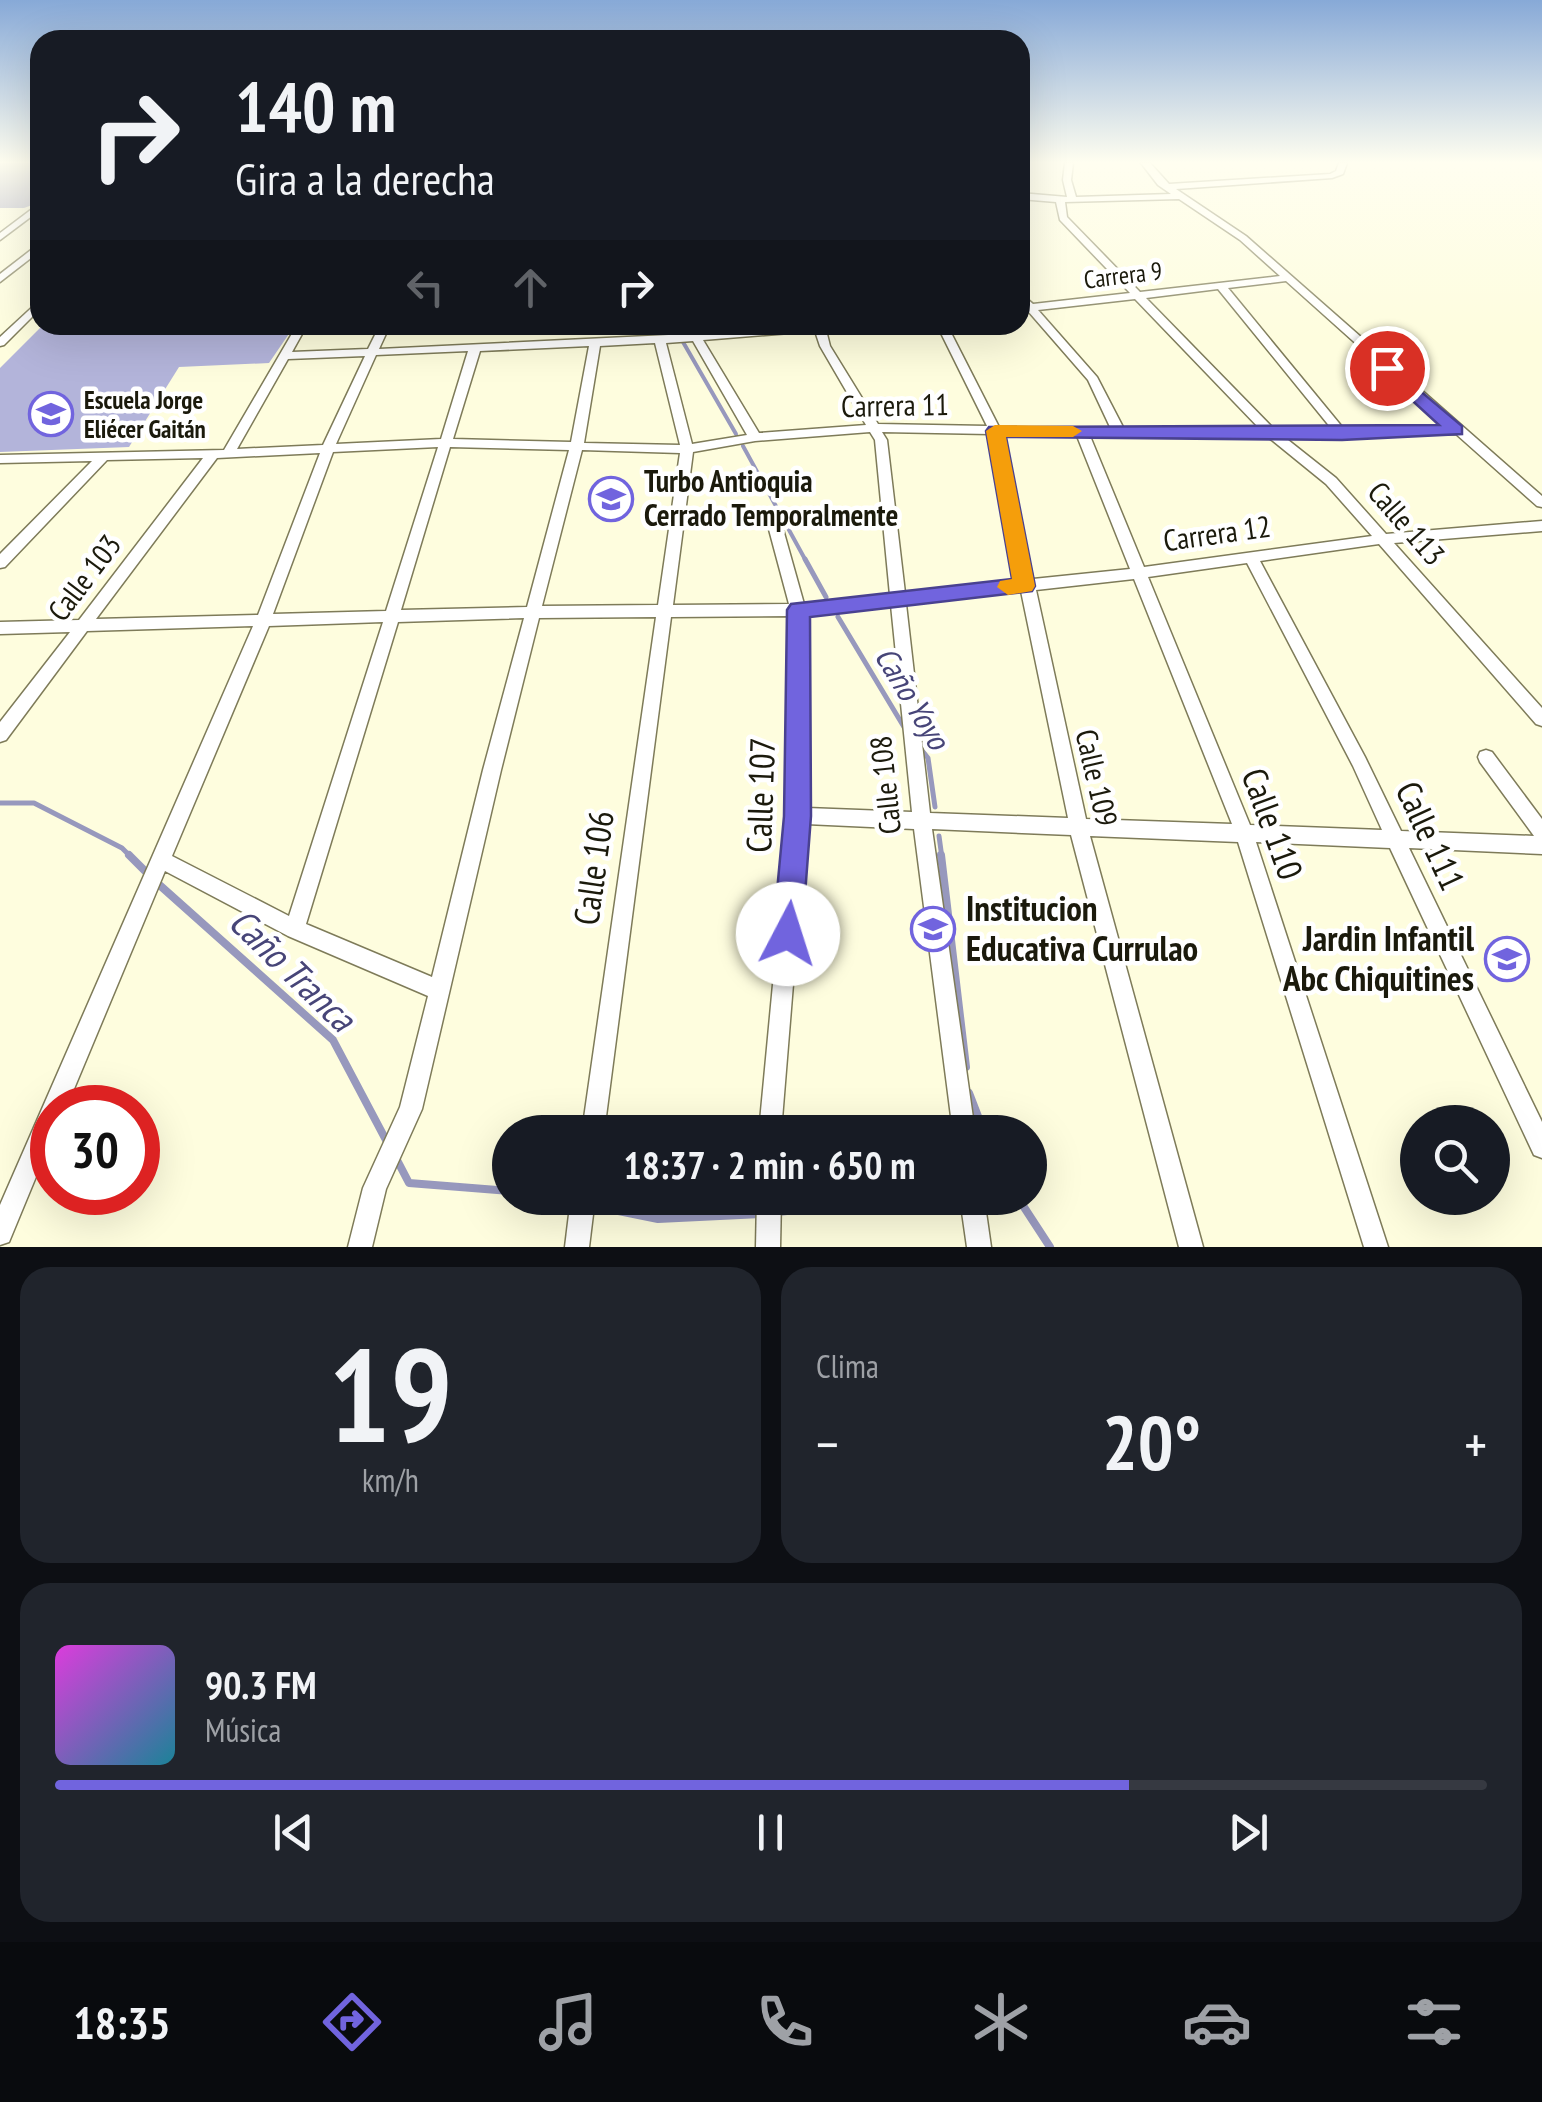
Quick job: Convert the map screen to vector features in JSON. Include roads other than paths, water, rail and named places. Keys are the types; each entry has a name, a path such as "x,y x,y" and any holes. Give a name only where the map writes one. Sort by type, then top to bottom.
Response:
{"street":[{"path":"0,237 20,221"},
{"name":"Calle 113","path":"1066,221 1271,434 1331,481 1542,719"},
{"path":"1218,221 1290,278 1542,503"},
{"path":"0,279 30,254"},
{"name":"Carrera 9","path":"1030,307 1290,278"},
{"path":"1220,285 1342,434"},
{"path":"0,343 30,312"},
{"path":"1030,313 1093,379 1120,432"},
{"path":"3,318 23,318"},
{"name":"Calle 103","path":"0,735 220,454 296,335"},
{"path":"65,1085 264,619 329,446 380,335"},
{"path":"284,356 660,340 676,335"},
{"path":"695,335 755,437"},
{"name":"Calle 108","path":"822,335 881,440 922,820 962,1115"},
{"name":"Calle 109","path":"947,335 995,431 1024,586 1078,830 1191,1247"},
{"path":"360,1247 375,1188 410,1109 577,445 595,340"},
{"path":"660,340 687,449"},
{"path":"294,930 474,348"},
{"name":"Carrera 11","path":"1,460 443,442 687,449 755,437 874,428 1271,434 1456,430"},
{"name":"Calle 110","path":"1082,432 1244,833 1376,1247"},
{"name":"Calle 106","path":"594,1115 687,449"},
{"path":"0,563 102,457"},
{"name":"Calle 107","path":"772,1115 798,816 798,610 774,522"},
{"name":"Carrera 12","path":"798,610 1140,573 1382,539 1542,526"},
{"name":"Calle 111","path":"1250,557 1359,762 1542,1147"},
{"path":"0,628 532,612 798,610"},
{"path":"1486,758 1542,834"},
{"path":"798,816 1078,830 1542,845"},
{"path":"161,864 294,930 439,990"},
{"path":"0,1234 30,1165"},
{"path":"768,1241 769,1215"},
{"path":"974,1215 978,1247"}],"waterway":[{"path":"683,342 736,434"},
{"path":"743,446 806,561"},
{"path":"805,559 826,597"},
{"name":"Caño Yoyo","path":"838,617 907,732"},
{"name":"Caño Yoyo","path":"920,748 928,758 935,807"},
{"name":"Caño Tranca","path":"0,803 34,803 122,848 147,873"},
{"path":"939,836 942,858"},
{"path":"941,855 966,1067"},
{"name":"Caño Tranca","path":"155,881 333,1040 387,1142"},
{"path":"969,1093 977,1115"},
{"name":"Caño Tranca","path":"397,1160 409,1183 492,1190"},
{"name":"Caño Tranca","path":"638,1215 658,1219 740,1215"},
{"name":"Caño Tranca","path":"1029,1215 1050,1247"}],"place":[{"name":"Escuela Jorge Eliécer Gaitán","path":"51,414"},
{"name":"Turbo Antioquia Cerrado Temporalmente","path":"611,499"},
{"name":"Institucion Educativa Currulao","path":"933,929"},
{"name":"Jardin Infantil Abc Chiquitines","path":"1507,959"}]}
